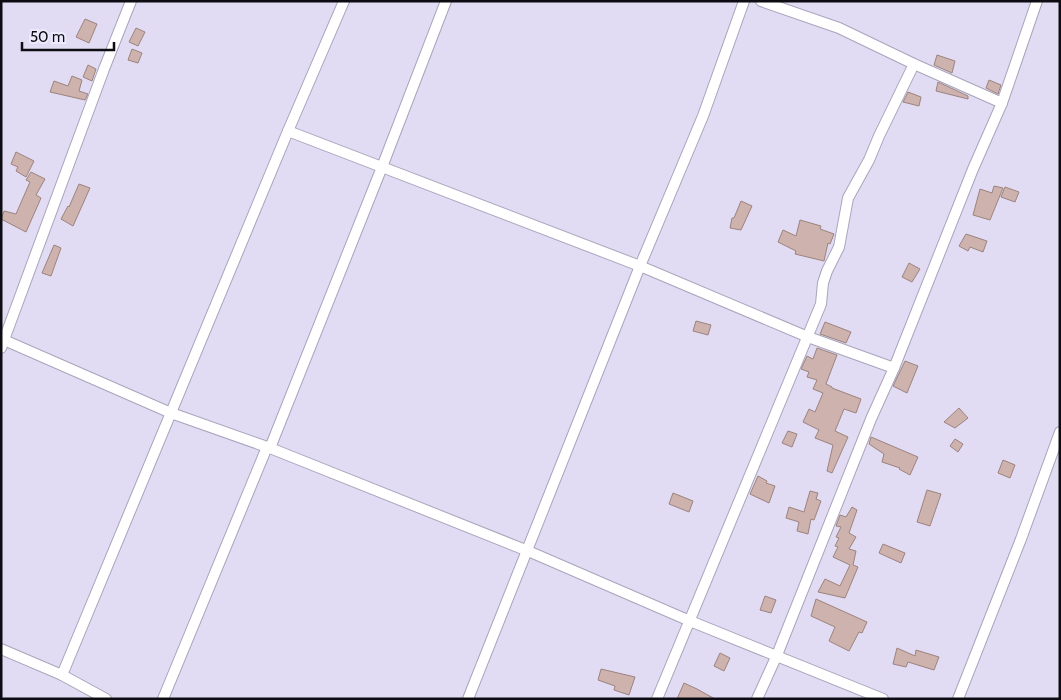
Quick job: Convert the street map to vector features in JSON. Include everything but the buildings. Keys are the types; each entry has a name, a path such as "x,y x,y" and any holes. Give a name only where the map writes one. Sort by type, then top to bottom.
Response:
{"street":[{"path":"131,1 104,69 3,344 172,413 268,448 528,551 690,621 884,699"},
{"path":"62,675 344,1"},
{"path":"163,699 268,448 382,167 446,1"},
{"path":"468,699 640,266 703,116 744,1"},
{"path":"761,1 839,28 1002,103"},
{"path":"757,699 777,656 973,169 1002,103 1037,1"},
{"path":"657,699 821,304 823,283 839,247 848,198 869,160 914,64"},
{"path":"288,131 640,266 808,336 894,368"},
{"path":"958,699 1021,539 1060,432"},
{"path":"1,649 62,675 106,699"}]}
